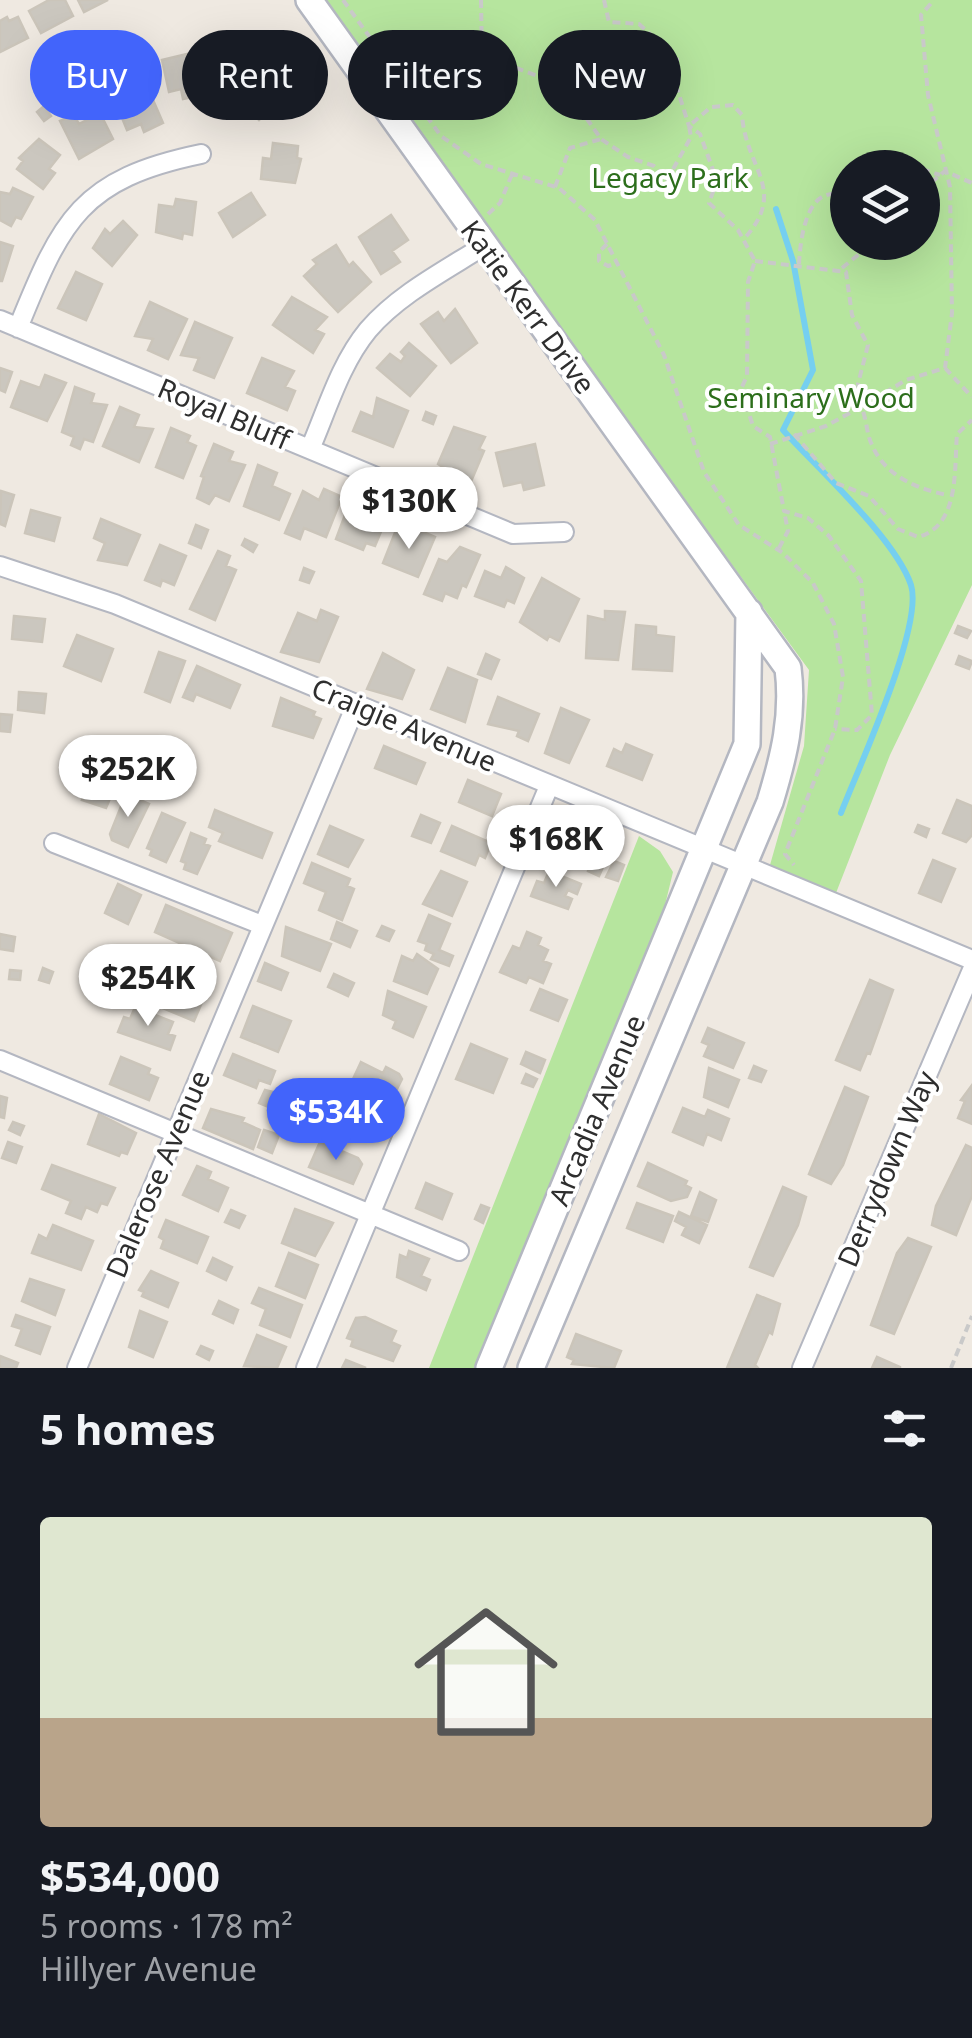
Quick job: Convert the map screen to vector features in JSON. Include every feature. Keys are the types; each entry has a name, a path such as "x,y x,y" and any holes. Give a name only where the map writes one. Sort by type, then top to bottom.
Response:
{"street":[{"name":"Katie Kerr Drive","path":"309,0 482,247 788,668 792,701 785,754 770,802 740,866"},
{"path":"18,328 42,268 66,226 101,189 144,166 201,154"},
{"path":"310,450 348,360 370,328 412,292 482,247"},
{"name":"Royal Bluff","path":"0,320 513,534 564,532"},
{"name":"Craigie Avenue","path":"0,566 115,604 972,960"},
{"path":"706,852 747,744 750,612"},
{"name":"Dalerose Avenue","path":"77,1368 356,705"},
{"path":"306,1368 548,786"},
{"path":"54,842 262,925"},
{"name":"Arcadia Avenue","path":"489,1368 706,852"},
{"name":"Arcadia Avenue","path":"531,1368 740,866"},
{"name":"Derrydown Way","path":"802,1368 972,970"},
{"path":"0,1060 459,1251"}],"path":[{"path":"343,0 441,136 482,164 554,187 578,201 608,244 664,355 704,472 739,525 778,550 813,583 834,624 843,678 835,730 785,854 802,871"},
{"path":"482,0 478,48 482,56 564,86 602,139 628,157 654,166 668,180 691,138 677,88 677,58 639,24 609,22 604,0"},
{"path":"933,0 922,15 928,95 942,173 950,187 952,313 945,368"},
{"path":"689,126 723,102 742,114 766,196 766,212 743,240"},
{"path":"689,126 700,134 712,165 716,181 709,203 743,240 755,261 748,282 747,376 741,389 753,426 766,432 770,444 788,531 778,550"},
{"path":"554,187 570,148 602,139"},
{"path":"488,214 500,203 513,172"},
{"path":"942,173 972,183"},
{"path":"799,264 808,217 816,204 830,195"},
{"path":"608,244 599,252 600,261 608,266 618,263"},
{"path":"840,270 852,260"},
{"path":"755,261 846,272 854,320 868,345 858,384 871,444 887,469 922,490 950,495"},
{"path":"945,368 972,397"},
{"path":"770,444 826,426 906,380 945,368"},
{"path":"794,434 836,482 869,496 898,529 918,536 932,533 948,512 957,434 972,420"},
{"path":"784,511 808,518 829,536 861,581 872,714 869,722 856,730 835,730"},
{"path":"950,1368 972,1316"}],"green space":[{"name":"Seminary Wood","path":"319,0 972,0 972,585 890,755 836,893 770,865 804,746 809,670 407,120 518,120 518,30 348,30 348,40"},
{"path":"639,836 660,851 673,872 665,905 474,1368 429,1368"}],"building":[{"path":"49,0 65,0 73,16 39,30 29,11"},
{"path":"78,0 108,0 84,12"},
{"path":"7,17 9,21 18,17 28,38 0,52 0,21"},
{"path":"182,55 182,94 181,89 169,92 162,60"},
{"path":"77,120 79,124 104,120 113,139 79,159 60,121"},
{"path":"123,120 163,123 144,132 141,124 127,130"},
{"path":"39,139 60,155 49,169 55,173 43,189 17,169 23,161 19,158"},
{"path":"273,143 298,146 297,158 301,159 295,183 261,179 263,158 271,159"},
{"path":"13,188 33,197 21,219 16,217 11,226 0,220 0,192 10,194"},
{"path":"251,193 265,215 233,237 219,213"},
{"path":"176,199 196,202 192,235 183,233 182,239 156,232 159,205 174,207"},
{"path":"391,215 408,240 392,251 400,262 381,274 359,237"},
{"path":"123,221 137,235 112,266 93,248 105,229 110,234"},
{"path":"0,242 13,246 2,281 0,281"},
{"path":"336,245 349,266 353,262 371,282 338,312 304,276 317,264 313,260"},
{"path":"76,272 102,284 86,320 58,308"},
{"path":"292,297 327,317 315,330 324,334 313,353 273,325"},
{"path":"150,302 187,319 168,359 148,350 153,339 135,336"},
{"path":"455,309 477,343 451,363 421,324 438,312 444,321"},
{"path":"195,322 232,338 214,378 194,370 199,358 181,355"},
{"path":"409,343 436,366 410,396 377,368 390,354 401,362 405,356 401,352"},
{"path":"262,358 294,371 285,387 295,391 287,410 247,393"},
{"path":"0,368 12,372 5,392 0,390"},
{"path":"45,375 66,383 47,421 11,407 21,381 40,388"},
{"path":"75,387 94,394 91,403 107,405 93,442 84,439 80,449 71,445 74,437 62,432"},
{"path":"377,398 408,411 393,447 353,431 361,412 373,417"},
{"path":"120,407 139,415 134,427 153,429 139,462 103,446"},
{"path":"426,412 436,416 433,424 423,420"},
{"path":"454,427 485,437 479,449 484,451 470,484 438,464"},
{"path":"171,428 190,436 187,442 196,446 183,478 156,467"},
{"path":"214,444 233,452 229,461 245,465 229,501 215,495 209,504 197,498"},
{"path":"535,444 544,485 524,490 522,482 504,486 496,453"},
{"path":"258,465 277,473 272,486 290,494 279,520 244,506"},
{"path":"324,489 342,497 326,537 304,528 300,539 285,533 303,491 319,500"},
{"path":"1,491 14,495 5,526 0,524"},
{"path":"367,509 385,522 375,546 366,543 363,550 336,539 345,515 362,522"},
{"path":"31,510 60,518 54,541 25,533"},
{"path":"101,519 140,535 127,565 98,560 105,543 94,538"},
{"path":"196,525 208,530 201,548 189,543"},
{"path":"416,529 435,537 418,577 383,563 396,530 412,540"},
{"path":"245,539 257,545 253,552 242,545"},
{"path":"160,545 186,556 174,585 162,580 160,586 145,580"},
{"path":"460,547 480,555 466,587 462,585 457,598 445,593 442,601 424,594 439,559 447,562"},
{"path":"218,551 230,556 226,566 236,570 215,620 190,609"},
{"path":"506,567 524,578 514,603 507,600 504,607 475,596 485,571 501,578"},
{"path":"304,568 314,572 309,583 300,580"},
{"path":"542,578 579,599 559,641 549,636 547,640 520,622"},
{"path":"321,610 338,617 319,662 281,652 298,613 317,621"},
{"path":"605,611 625,612 618,660 586,658 588,616 605,620"},
{"path":"14,616 45,619 42,642 12,639"},
{"path":"636,625 656,627 656,635 674,637 672,671 633,669"},
{"path":"958,626 971,631 967,638 955,633"},
{"path":"77,635 113,649 101,681 64,666"},
{"path":"159,652 185,661 170,702 145,692"},
{"path":"383,653 414,670 402,699 367,689"},
{"path":"486,654 499,660 491,679 478,674"},
{"path":"959,656 972,661 969,669 956,664"},
{"path":"197,666 240,685 230,708 196,694 193,701 183,697"},
{"path":"448,668 477,680 465,722 431,709"},
{"path":"19,692 46,694 44,713 18,710"},
{"path":"498,697 539,714 528,741 517,736 519,731 488,724"},
{"path":"281,698 315,712 313,716 321,719 313,738 273,726"},
{"path":"561,708 589,720 569,763 545,753"},
{"path":"0,714 12,715 10,732 0,731"},
{"path":"626,744 652,755 642,780 607,766 614,749 622,753"},
{"path":"130,745 140,750 135,761 125,757"},
{"path":"384,746 425,763 416,784 375,768"},
{"path":"167,752 178,757 167,778 157,773"},
{"path":"147,756 155,760 150,770 142,767"},
{"path":"85,761 108,771 111,763 123,768 106,808 82,800 85,794 73,788"},
{"path":"468,780 501,794 492,816 459,802"},
{"path":"126,794 149,804 128,847 112,840 110,834"},
{"path":"957,800 972,806 972,835 966,842 943,833"},
{"path":"215,810 272,833 262,858 219,841 223,833 209,827"},
{"path":"567,811 583,817 579,826 601,835 584,862 553,849 557,839 551,836"},
{"path":"162,813 185,823 166,862 150,855 152,850 147,848"},
{"path":"421,815 440,823 431,843 412,836"},
{"path":"918,825 929,829 926,837 915,832"},
{"path":"330,826 363,840 348,867 318,854"},
{"path":"452,826 491,843 485,858 479,855 475,865 441,851"},
{"path":"191,833 206,839 204,844 210,846 197,874 184,869 186,863 181,861"},
{"path":"933,860 955,869 941,902 919,893"},
{"path":"614,861 624,865 618,881 606,877"},
{"path":"591,862 603,867 599,876 588,871"},
{"path":"312,863 350,879 347,886 354,889 342,920 319,910 326,892 304,883"},
{"path":"441,871 467,882 452,916 423,904"},
{"path":"549,871 581,884 577,894 568,890 565,896 572,899 568,909 531,896 537,881 544,883"},
{"path":"118,884 141,895 128,924 105,913"},
{"path":"166,905 232,933 220,961 155,932"},
{"path":"429,915 450,924 439,950 453,956 449,966 431,959 434,954 425,950 427,944 418,941"},
{"path":"337,922 357,931 350,947 331,939"},
{"path":"382,926 394,931 389,941 377,936"},
{"path":"286,927 331,944 320,971 282,956"},
{"path":"527,932 541,938 538,945 548,950 543,961 551,964 543,983 529,977 526,983 500,972 513,946 520,949"},
{"path":"0,934 15,937 13,951 0,949"},
{"path":"417,954 438,969 427,994 394,981 402,956 413,961"},
{"path":"265,963 288,973 281,990 258,981"},
{"path":"43,968 53,972 49,983 39,980"},
{"path":"10,970 21,971 20,980 9,979"},
{"path":"156,972 206,993 194,1021 153,1004 158,992 150,988"},
{"path":"334,974 354,983 348,996 328,987"},
{"path":"870,980 893,990 870,1054 867,1053 860,1070 836,1060"},
{"path":"540,989 567,1000 558,1021 531,1010"},
{"path":"388,991 426,1007 413,1037 393,1028 396,1021 383,1015"},
{"path":"253,1006 291,1021 278,1052 241,1037"},
{"path":"135,1007 173,1022 168,1034 175,1036 170,1050 118,1032 124,1017 130,1019"},
{"path":"708,1028 744,1043 733,1068 704,1056 709,1045 702,1042"},
{"path":"471,1044 507,1059 493,1093 456,1079"},
{"path":"526,1052 545,1060 540,1073 521,1064"},
{"path":"233,1054 275,1071 270,1084 259,1080 256,1088 224,1075"},
{"path":"121,1057 150,1069 148,1074 158,1078 149,1100 110,1084"},
{"path":"361,1062 383,1073 386,1067 399,1074 402,1079 394,1095 353,1079"},
{"path":"754,1066 766,1071 761,1082 749,1078"},
{"path":"709,1068 739,1080 728,1107 704,1097"},
{"path":"526,1074 537,1079 533,1087 522,1083"},
{"path":"972,1085 972,1124 958,1118 965,1101 961,1100"},
{"path":"845,1087 868,1097 843,1165 831,1184 809,1174"},
{"path":"265,1090 301,1099 293,1117 259,1103"},
{"path":"0,1096 7,1098 4,1118 0,1117"},
{"path":"353,1097 386,1118 375,1140 341,1124"},
{"path":"306,1104 324,1112 319,1125 300,1117"},
{"path":"683,1108 705,1117 708,1110 729,1119 721,1140 707,1134 703,1145 673,1132"},
{"path":"211,1109 244,1118 242,1122 260,1130 253,1149 203,1128"},
{"path":"99,1114 136,1133 127,1154 121,1152 119,1156 88,1144"},
{"path":"13,1122 24,1126 20,1135 9,1130"},
{"path":"264,1130 279,1135 272,1153 258,1147"},
{"path":"8,1142 22,1147 16,1163 2,1158"},
{"path":"320,1142 358,1158 362,1164 353,1184 309,1167"},
{"path":"966,1145 972,1148 972,1196 956,1235 932,1225 936,1206"},
{"path":"648,1163 687,1181 685,1185 691,1188 687,1197 671,1201 638,1186"},
{"path":"52,1165 115,1188 107,1205 101,1203 97,1212 86,1207 81,1219 66,1213 71,1201 42,1189"},
{"path":"197,1166 211,1172 208,1179 228,1188 218,1211 183,1195"},
{"path":"426,1183 452,1194 442,1219 416,1208"},
{"path":"783,1187 806,1197 798,1225 773,1276 750,1267"},
{"path":"700,1192 716,1200 708,1222 691,1216"},
{"path":"637,1203 673,1216 663,1242 627,1228"},
{"path":"481,1205 489,1208 483,1223 475,1219"},
{"path":"295,1209 333,1223 315,1256 282,1243"},
{"path":"231,1210 245,1216 239,1228 225,1222"},
{"path":"679,1212 707,1225 699,1243 682,1235 686,1227 675,1221"},
{"path":"166,1220 208,1237 197,1263 161,1248 164,1240 159,1237"},
{"path":"53,1225 93,1241 81,1270 32,1253 39,1235 47,1239"},
{"path":"908,1238 931,1247 894,1334 871,1325 897,1253"},
{"path":"409,1251 429,1259 421,1276 430,1280 426,1290 397,1277 400,1255 407,1258"},
{"path":"289,1253 318,1265 305,1298 276,1286"},
{"path":"213,1258 232,1267 226,1280 207,1271"},
{"path":"151,1271 178,1283 168,1307 142,1296 144,1292 139,1290"},
{"path":"30,1279 64,1290 55,1315 22,1301"},
{"path":"259,1288 302,1305 290,1337 260,1325 266,1309 252,1303"},
{"path":"757,1295 780,1304 772,1334 769,1332 755,1365 758,1368 727,1368"},
{"path":"219,1301 238,1310 233,1323 213,1314"},
{"path":"140,1311 167,1322 153,1357 129,1347"},
{"path":"16,1315 50,1327 40,1354 16,1345 22,1329 12,1326"},
{"path":"365,1317 396,1331 391,1342 400,1346 393,1361 351,1346 353,1340 347,1338 356,1318"},
{"path":"576,1334 621,1351 614,1368 572,1364 574,1360 567,1357"},
{"path":"257,1335 286,1347 277,1368 244,1366"},
{"path":"201,1346 213,1351 209,1360 197,1354"},
{"path":"0,1356 18,1363 16,1368 0,1368"},
{"path":"877,1357 900,1367 900,1368 872,1368"},
{"path":"346,1360 366,1368 342,1368"}],"waterway":[{"path":"776,209 793,261 813,370 783,430 872,525 911,585 908,632 899,664 841,813"}],"park label":[{"name":"Legacy Park","path":"670,178"}]}
